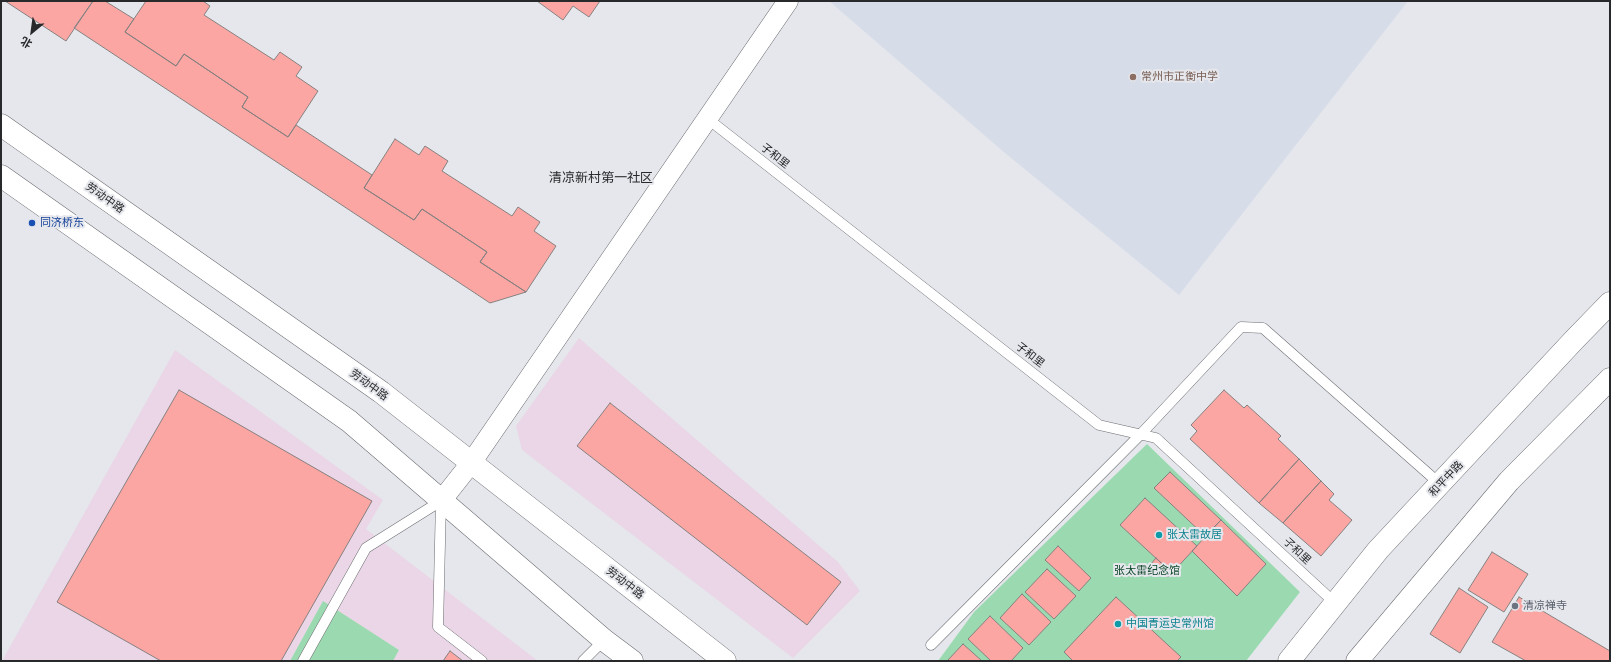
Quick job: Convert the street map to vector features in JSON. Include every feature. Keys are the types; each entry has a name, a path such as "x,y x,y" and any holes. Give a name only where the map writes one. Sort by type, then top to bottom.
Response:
{"main road":[{"name":"劳动中路","path":"1,125 375,388 725,661"},
{"path":"1,176 349,421 604,640 632,661"},
{"name":"和平中路","path":"1289,661 1378,550 1610,302"},
{"path":"1357,661 1508,480 1610,379"}],"street":[{"path":"441,501 471,463 788,1"}],"lane":[{"name":"子和里","path":"708,119 1100,425 1156,438 1335,603"},
{"path":"931,645 1141,434 1241,327 1263,328 1440,484"},
{"path":"303,661 366,548 441,501"},
{"path":"441,501 438,627 482,661"},
{"path":"583,661 604,640"}],"shaded area":[{"name":"常州市正衡中学","path":"829,1 1408,1 1179,295 1005,153"},
{"path":"579,338 838,562 860,591 793,658 522,450 516,426"},
{"path":"175,350 383,500 366,529 538,661 393,661 399,650 323,602 290,661 2,661"}],"green space":[{"name":"张太雷纪念馆","path":"1147,444 1300,592 1246,661 938,661 974,612"},
{"path":"323,601 399,650 393,661 290,661"}],"building":[{"path":"5,1 93,1 66,41"},
{"path":"93,1 105,1 134,19 125,32 176,66 184,54 248,97 242,107 288,137 296,125 372,175 364,188 414,220 422,209 487,252 480,262 526,292 490,303 74,28"},
{"path":"146,1 203,1 210,6 204,15 274,60 280,52 302,67 296,76 318,91 288,137 242,107 248,97 184,54 176,66 125,32"},
{"path":"537,1 600,1 589,17 573,6 563,20"},
{"path":"395,139 419,155 425,146 448,161 442,171 512,216 518,207 540,222 534,231 556,246 526,292 480,262 487,252 422,209 414,220 364,188"},
{"path":"179,390 372,501 281,661 161,661 57,602"},
{"path":"1224,390 1244,408 1247,405 1281,436 1278,439 1299,459 1259,503 1190,439 1197,431 1191,425"},
{"path":"610,403 841,582 807,625 577,446"},
{"path":"1299,459 1321,481 1283,523 1259,503"},
{"path":"1170,472 1221,520 1205,536 1154,488"},
{"path":"1321,481 1334,494 1329,500 1352,520 1321,556 1283,523"},
{"name":"张太雷故居","path":"1145,498 1197,546 1172,573 1120,525"},
{"path":"1221,520 1266,564 1237,596 1192,551"},
{"path":"1058,546 1091,578 1079,591 1045,560"},
{"path":"1492,552 1528,574 1504,612 1468,590"},
{"path":"1156,558 1172,573 1168,577 1150,565"},
{"path":"1047,569 1076,596 1054,619 1025,592"},
{"path":"1459,588 1488,607 1460,653 1430,634"},
{"path":"1022,594 1051,622 1029,645 1000,618"},
{"name":"中国青运史常州馆","path":"1116,597 1181,657 1177,661 1073,661 1064,652"},
{"path":"1519,597 1610,651 1610,661 1526,661 1492,642"},
{"path":"990,616 1023,648 1011,661 991,661 968,639"},
{"path":"963,644 982,661 947,661"},
{"path":"450,651 463,661 443,661"}],"place":[{"name":"常州市正衡中学","path":"1133,77"},
{"name":"同济桥东","path":"32,223"},
{"name":"张太雷故居","path":"1159,535"},
{"name":"清凉禅寺","path":"1515,606"},
{"name":"中国青运史常州馆","path":"1118,624"}],"district":[{"name":"清凉新村第一社区","path":"601,178"}]}
